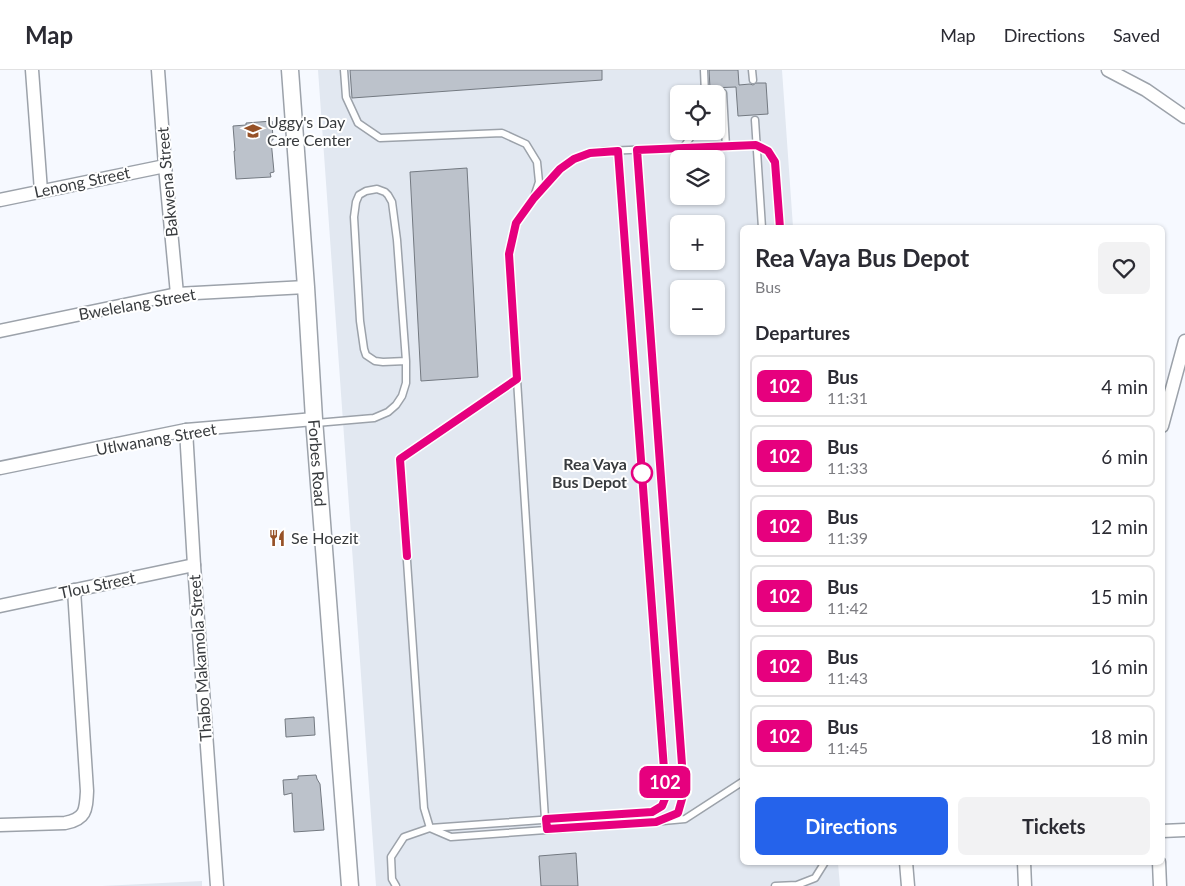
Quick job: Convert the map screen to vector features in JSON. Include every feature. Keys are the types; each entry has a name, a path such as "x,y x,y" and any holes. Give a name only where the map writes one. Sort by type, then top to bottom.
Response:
{"street":[{"path":"32,70 41,191"},
{"name":"Bakwena Street","path":"158,70 177,294"},
{"name":"Forbes Road","path":"290,70 314,421 350,886"},
{"path":"1108,70 1146,90 1185,116"},
{"name":"Lenong Street","path":"0,200 165,166"},
{"name":"Bwelelang Street","path":"0,331 177,294 306,287"},
{"path":"1165,415 1185,341"},
{"name":"Utlwanang Street","path":"0,468 186,430 314,421"},
{"name":"Thabo Makamola Street","path":"186,430 217,886"},
{"name":"Tlou Street","path":"0,606 194,565"},
{"path":"0,825 65,823 74,821 82,816 86,807 87,791 74,590"},
{"path":"1165,831 1185,830"},
{"path":"906,865 908,886"},
{"path":"1024,865 1025,886"},
{"path":"1159,865 1160,886"}],"lane":[{"path":"344,70 346,97 358,123 380,138 502,133 526,144 537,162 539,182 534,198"},
{"path":"704,70 705,85"},
{"path":"752,70 753,80"},
{"path":"755,120 762,225"},
{"path":"725,128 726,146"},
{"path":"683,148 689,140"},
{"path":"547,829 509,254 516,223 534,198 560,169 574,159 590,153 756,145 768,151 775,162 780,225"},
{"path":"637,150 684,792 678,813 656,822"},
{"path":"396,886 392,879 391,857 404,837 430,828 652,812 662,806 666,796 618,151"},
{"path":"314,421 374,418 388,412 396,405 402,396 406,383 406,362 397,240 392,202 385,192 377,189 366,191 359,194 354,217 362,345 366,354 375,361 406,362"},
{"path":"430,828 424,808 400,459 517,379"},
{"path":"430,828 451,837 685,819 740,783"},
{"path":"775,886 797,885 815,878 823,865"}],"shaded area":[{"name":"Rea Vaya Bus Depot","path":"318,70 782,70 793,225 740,225 740,865 838,865 840,886 376,886"},
{"path":"202,881 202,886 102,886"}],"building":[{"path":"350,70 602,70 602,80 352,98"},
{"path":"709,70 738,70 739,85 766,83 768,114 738,116 736,87 710,85"},
{"path":"272,121 273,140 271,140 274,172 270,173 271,177 236,179 233,126"},
{"path":"467,168 478,377 421,381 410,172"},
{"path":"314,717 315,735 286,737 285,719"},
{"path":"316,775 320,784 324,830 294,832 292,793 284,795 283,780 298,779 298,776"},
{"path":"576,853 578,886 541,886 539,856"}],"bus line":[{"name":"102","path":"407,556 400,459 517,379 509,254 516,223 534,198 560,169 574,159 590,153 618,151 666,796 662,806 652,812 546,819 547,829 656,822 678,813 684,792 637,150 756,145 768,151 775,162 780,225"}],"place":[{"name":"Uggy's Day Care Center","path":"253,131"},
{"name":"Rea Vaya Bus Depot","path":"642,473"},
{"name":"Se Hoezit","path":"277,538"}]}
